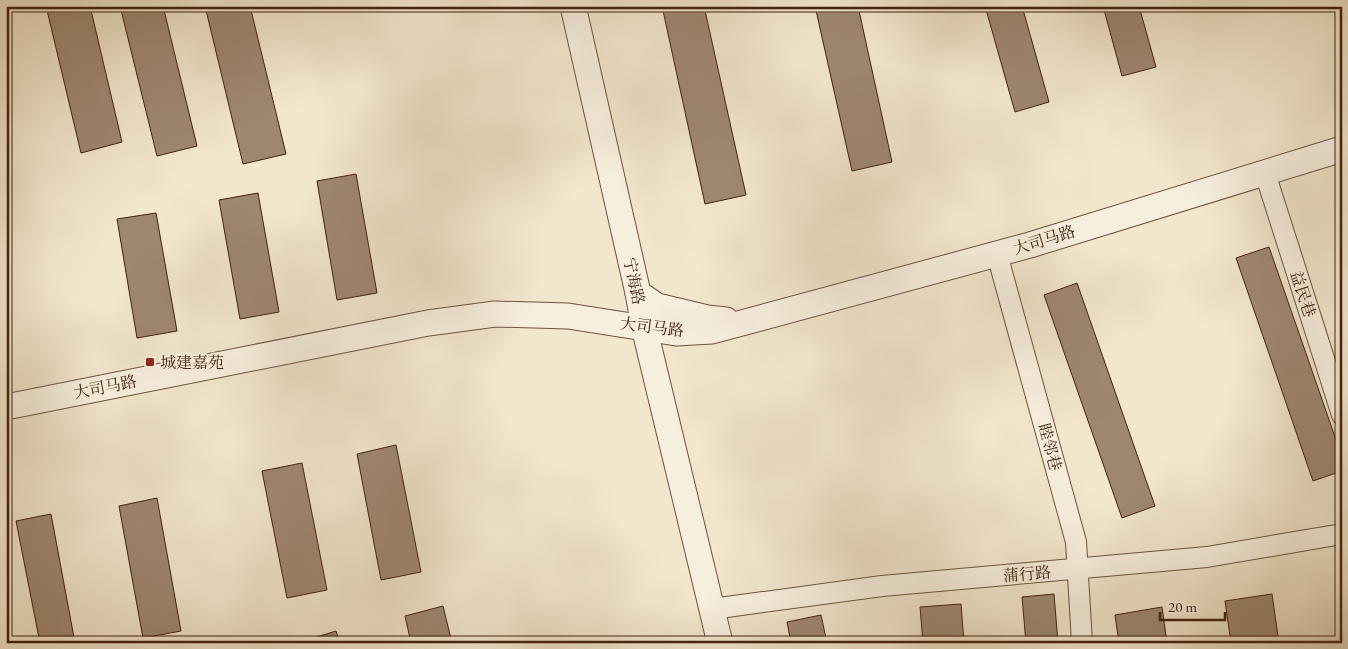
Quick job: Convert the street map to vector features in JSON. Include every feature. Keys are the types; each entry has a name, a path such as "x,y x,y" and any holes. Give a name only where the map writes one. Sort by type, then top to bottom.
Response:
{"street":[{"name":"宁海路","path":"573,6 644,327 720,643"},
{"name":"大司马路","path":"6,407 428,323 485,316 568,316 676,333 712,331 997,254 1342,150"},
{"name":"益民巷","path":"1264,173 1342,415"},
{"name":"睦邻巷","path":"997,254 1076,542 1082,643"},
{"path":"638,293 657,306 707,318 748,322"},
{"name":"蒲行路","path":"712,609 882,586 1207,557 1342,534"}],"building":[{"path":"46,6 90,6 122,142 81,153"},
{"path":"120,6 163,6 197,146 157,156"},
{"path":"205,6 250,6 286,154 243,164"},
{"path":"662,6 704,6 746,195 705,204"},
{"path":"815,6 858,6 892,162 852,171"},
{"path":"985,6 1022,6 1049,102 1015,112"},
{"path":"1103,6 1139,6 1156,67 1122,76"},
{"path":"356,174 377,293 337,300 317,181"},
{"path":"258,193 279,312 240,319 219,200"},
{"path":"156,213 177,331 137,338 117,219"},
{"path":"1269,247 1342,457 1342,471 1313,481 1236,258"},
{"path":"1077,283 1155,506 1122,518 1044,295"},
{"path":"396,445 421,572 381,580 357,454"},
{"path":"302,463 327,590 287,598 262,471"},
{"path":"157,498 181,631 143,638 119,506"},
{"path":"51,514 75,643 40,643 16,521"},
{"path":"1054,594 1058,643 1026,643 1022,597"},
{"path":"1272,594 1279,643 1231,643 1225,601"},
{"path":"961,604 964,643 923,643 920,607"},
{"path":"443,606 452,643 411,643 405,616"},
{"path":"1162,607 1167,643 1119,643 1115,615"},
{"path":"821,615 827,643 791,643 787,622"},
{"path":"336,631 340,643 297,643"}],"place":[{"name":"城建嘉苑","path":"150,362"}]}
